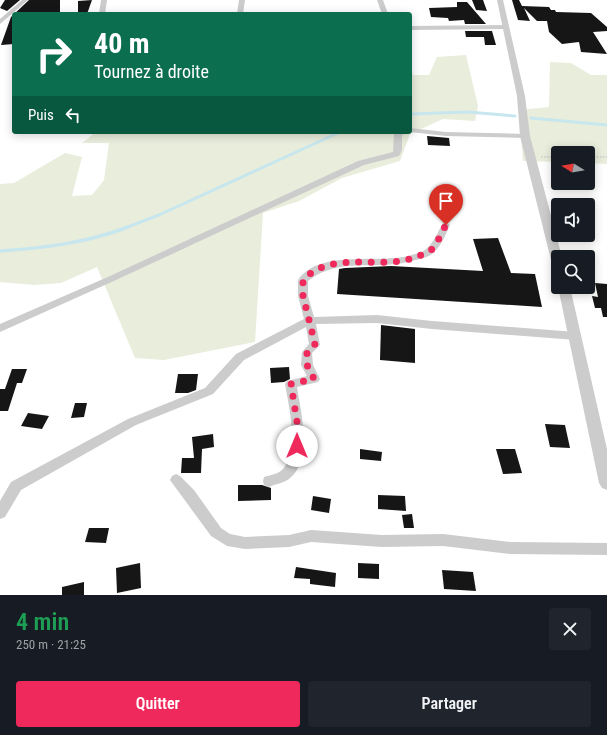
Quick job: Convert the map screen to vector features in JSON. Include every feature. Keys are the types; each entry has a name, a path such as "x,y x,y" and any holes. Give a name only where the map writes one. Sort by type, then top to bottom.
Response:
{"street":[{"path":"0,22 24,0"},
{"path":"102,12 104,0"},
{"path":"240,12 242,0"},
{"path":"380,0 384,12"},
{"path":"500,0 521,96 525,136 532,157 555,250"},
{"path":"412,28 506,27"},
{"path":"412,130 446,134 525,136"},
{"path":"0,328 114,278 361,163 396,154 398,150 398,134"},
{"path":"269,481 286,474 294,462 299,434 291,384 314,379 307,365 307,352 315,344 303,296 303,280 310,272 341,262 378,264 404,261 430,251 446,225"},
{"path":"566,294 607,483"},
{"path":"0,513 16,486 132,422 209,391 240,357 310,321 377,319 432,326 511,330 576,336"},
{"path":"176,480 189,494 216,532 227,540 245,543 289,541 311,536 382,541 443,540 510,548 607,549"}],"path":[{"path":"532,157 551,157"},
{"path":"595,157 607,157"}],"green space":[{"path":"466,55 478,106 475,121 443,119 412,133 412,72 413,75 429,75 437,57"},
{"path":"550,62 571,63 591,75 607,75 607,164 595,163 595,146 551,146 551,162 523,161 519,110 549,107"},
{"path":"93,134 410,134 400,161 342,178 299,201 263,213 255,342 164,360 135,358 97,267 61,283 34,285 0,282 0,184 14,183 65,153 82,157 72,196 92,195 104,180 109,143 82,143"}],"building":[{"path":"5,0 20,0 7,11 0,8"},
{"path":"29,0 60,0 60,12 16,12"},
{"path":"92,0 88,12 78,12 78,1"},
{"path":"472,0 483,0 487,11 476,10"},
{"path":"512,0 519,0 522,6 549,7 551,10 555,10 556,12 591,13 607,27 607,31 593,32 607,54 581,52 579,42 562,44 549,32 547,21 537,21 524,8 530,21 518,20"},
{"path":"457,2 467,2 486,24 465,24 464,20 449,21 448,18 431,17 429,8 457,7"},
{"path":"12,16 12,44 1,45"},
{"path":"465,31 492,31 496,45 485,45 484,37 466,37"},
{"path":"427,136 449,138 450,146 428,145"},
{"path":"498,238 511,273 535,274 542,307 337,294 339,269 345,268 391,266 483,271 473,239"},
{"path":"595,283 607,284 607,317 603,317 601,308 595,308 592,296 598,297"},
{"path":"381,325 415,329 415,363 380,360"},
{"path":"289,367 290,379 284,382 271,383 270,368"},
{"path":"12,369 27,369 22,383 17,383 8,411 0,411 0,389 5,389"},
{"path":"178,374 198,374 196,390 188,393 175,393"},
{"path":"75,403 87,403 84,417 71,418"},
{"path":"28,413 49,416 42,429 21,426"},
{"path":"545,424 565,425 570,448 550,447"},
{"path":"213,434 214,447 202,449 201,473 181,473 182,458 194,458 192,437"},
{"path":"360,449 382,452 381,461 360,459"},
{"path":"496,449 515,449 522,473 503,474"},
{"path":"238,485 262,485 271,488 271,500 238,501"},
{"path":"378,495 405,496 406,511 378,509"},
{"path":"313,496 331,499 329,513 311,510"},
{"path":"412,514 414,528 404,528 402,515"},
{"path":"89,528 109,528 106,543 85,542"},
{"path":"140,563 141,588 117,593 116,568"},
{"path":"358,563 379,564 379,579 358,578"},
{"path":"296,567 336,573 335,587 310,584 310,579 294,578"},
{"path":"442,570 473,572 476,591 444,589"},
{"path":"84,582 84,595 62,595 62,587"}],"waterway":[{"path":"412,114 468,112 515,116"},
{"path":"531,118 607,125"},
{"path":"125,228 159,215 336,134"},
{"path":"0,251 65,244 112,233 128,227"}],"route":[{"path":"297,446 299,434 291,384 314,379 307,365 307,352 315,344 303,296 303,280 310,272 336,262 347,261 378,264 392,263 418,256 430,251 446,225"}]}
